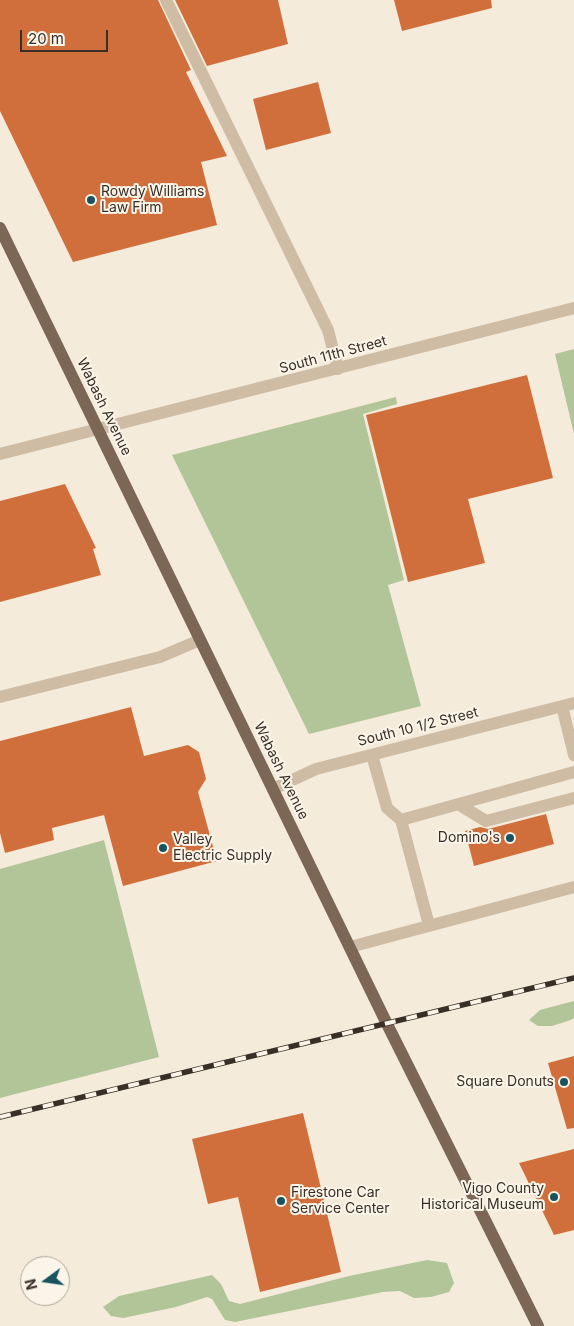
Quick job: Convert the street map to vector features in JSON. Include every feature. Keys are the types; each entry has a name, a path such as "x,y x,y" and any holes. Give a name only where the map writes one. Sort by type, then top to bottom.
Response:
{"main road":[{"name":"Wabash Avenue","path":"0,228 350,947 538,1326"}],"street":[{"path":"166,0 324,322 338,369"},
{"name":"South 11th Street","path":"0,454 574,308"},
{"path":"0,696 160,657 200,640"},
{"path":"568,705 574,755"},
{"name":"South 10 1/2 Street","path":"273,789 316,769 568,705"},
{"path":"372,755 387,808 401,820 429,925"},
{"path":"401,820 574,772"},
{"path":"458,804 486,821 574,798"},
{"path":"350,947 574,887"}],"green space":[{"path":"574,349 574,434 555,354"},
{"path":"396,397 397,404 363,414 404,580 388,585 421,706 309,734 172,455"},
{"path":"104,840 159,1057 0,1098 0,869"},
{"path":"574,1001 574,1018 571,1020 552,1026 538,1026 529,1020 540,1010"},
{"path":"427,1260 447,1263 454,1283 449,1292 431,1297 414,1298 400,1291 383,1292 235,1322 225,1320 212,1299 207,1297 176,1307 123,1318 111,1316 103,1307 119,1296 212,1275 221,1284 229,1301 240,1304 349,1276"}],"building":[{"path":"0,0 158,0 191,70 186,72 227,156 201,162 217,225 73,262 0,111"},
{"path":"175,0 278,0 288,44 207,66"},
{"path":"394,0 491,0 492,8 402,31"},
{"path":"318,82 331,133 266,150 253,99"},
{"path":"527,375 553,478 468,499 485,563 408,582 366,415"},
{"path":"65,484 96,548 93,549 101,575 0,602 0,501"},
{"path":"131,707 144,756 188,745 199,752 206,779 198,792 217,861 123,886 104,815 52,828 54,840 5,853 0,833 0,741"},
{"name":"Domino's","path":"546,814 554,844 474,866 465,831 480,827 488,829"},
{"name":"Square Donuts","path":"574,1056 574,1128 567,1129 548,1063"},
{"name":"Firestone Car Service Center","path":"303,1113 341,1272 260,1292 238,1197 208,1204 192,1139"},
{"name":"Vigo County Historical Museum","path":"574,1149 574,1230 554,1235 519,1163"}],"railway":[{"path":"0,1117 574,978"}],"place":[{"name":"Rowdy Williams Law Firm","path":"91,200"},
{"name":"Domino's","path":"510,838"},
{"name":"Valley Electric Supply","path":"163,848"},
{"name":"Square Donuts","path":"564,1082"},
{"name":"Vigo County Historical Museum","path":"554,1197"},
{"name":"Firestone Car Service Center","path":"281,1201"}]}
